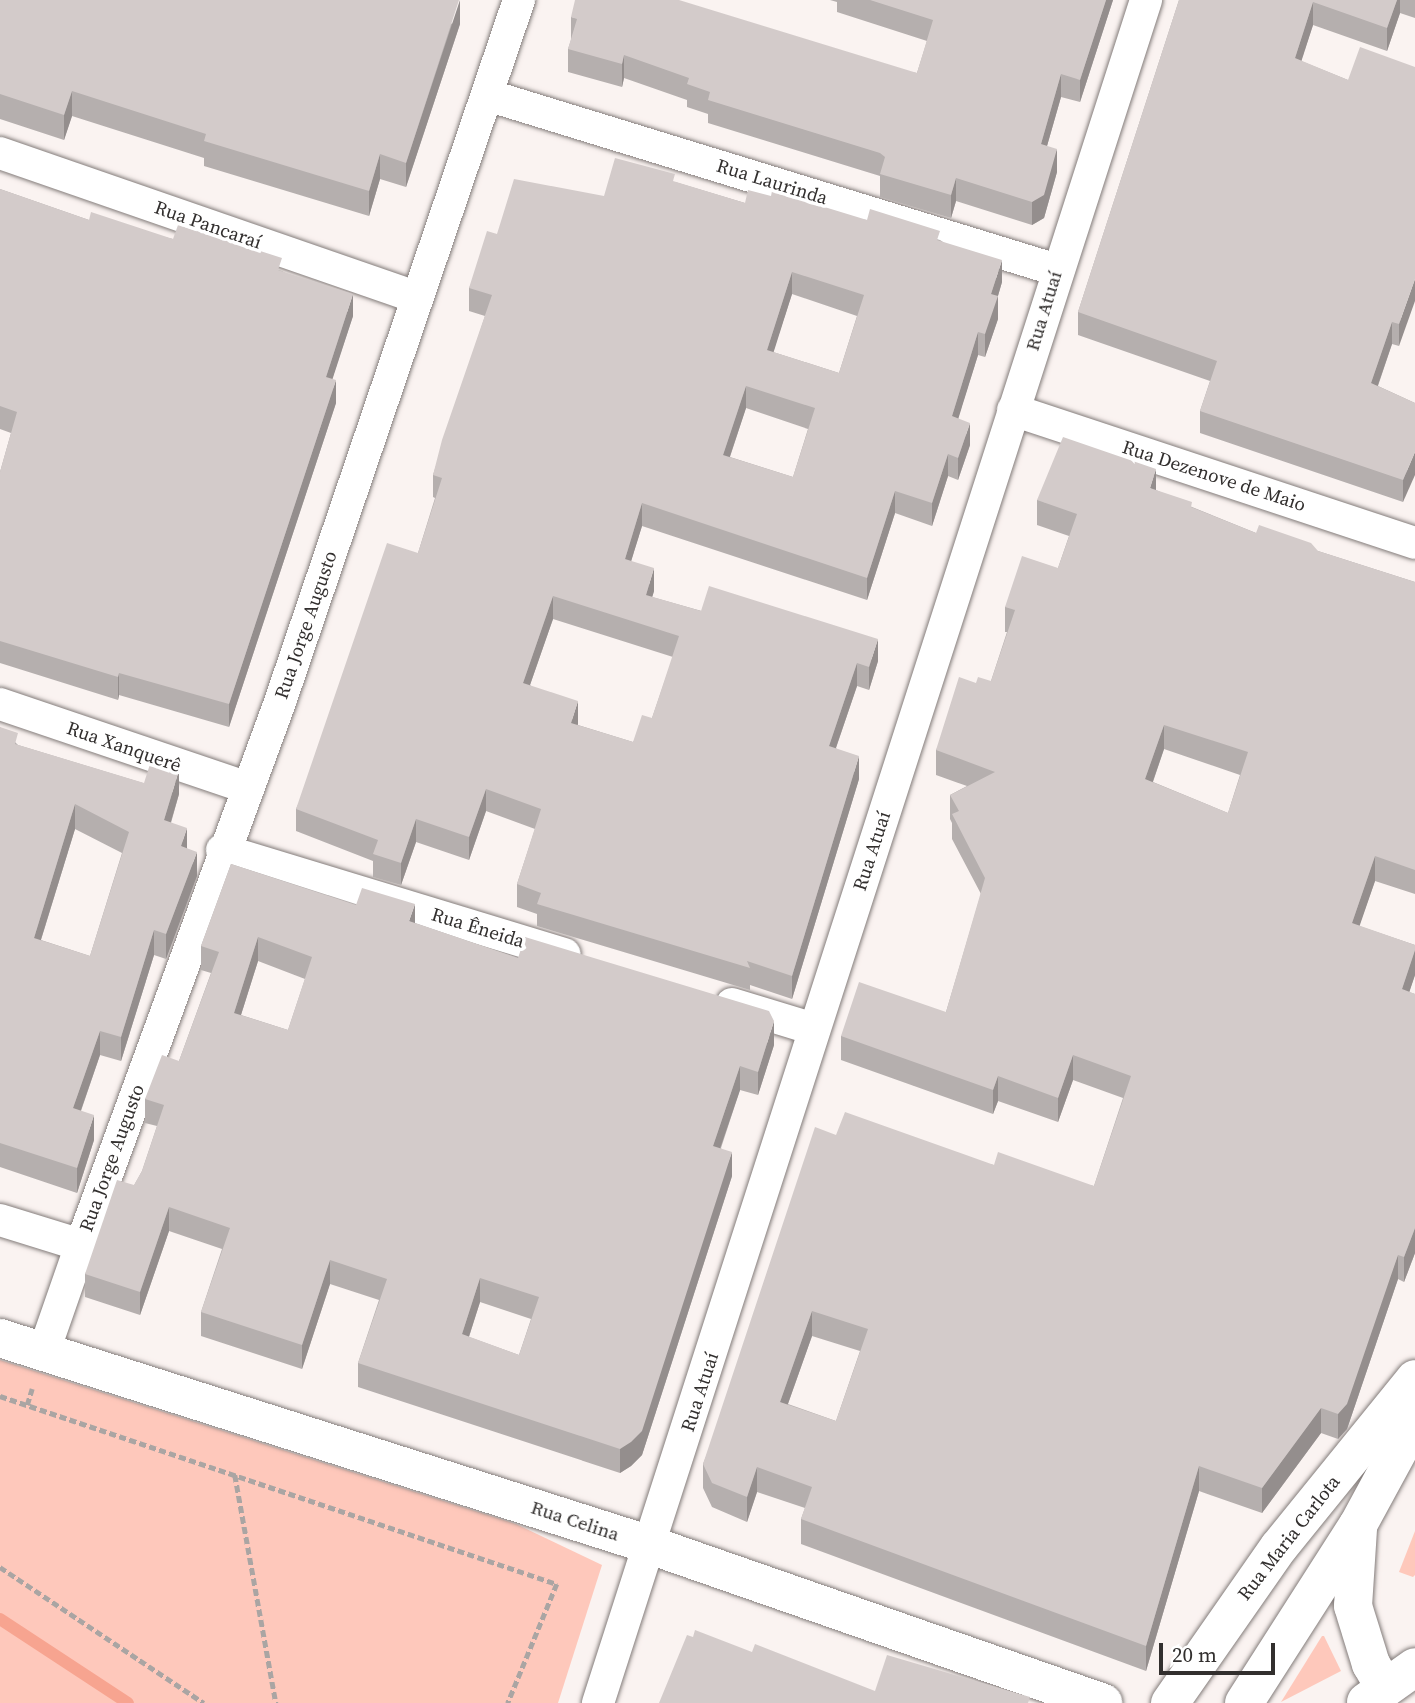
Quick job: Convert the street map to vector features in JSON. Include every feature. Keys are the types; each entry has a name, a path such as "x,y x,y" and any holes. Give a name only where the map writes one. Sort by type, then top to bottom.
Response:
{"street":[{"name":"Rua Jorge Augusto","path":"80,1245 222,850 248,788 519,0"},
{"name":"Rua Atuaí","path":"598,1703 1146,0"},
{"name":"Rua Laurinda","path":"487,94 1057,270"},
{"name":"Rua Pancaraí","path":"0,153 417,297"},
{"name":"Rua Dezenove de Maio","path":"1013,410 1415,543"},
{"name":"Rua Xanquerê","path":"0,704 248,788"},
{"name":"Rua Êneida","path":"222,850 591,962"},
{"path":"709,998 814,1029"},
{"path":"0,1220 80,1245 44,1351"},
{"name":"Rua Celina","path":"0,1338 650,1545 1103,1703"},
{"name":"Rua Maria Carlota","path":"1170,1703 1279,1546 1415,1379"},
{"path":"1244,1703 1358,1525 1415,1420"},
{"path":"1358,1525 1353,1606 1371,1664 1388,1686"}],"path":[{"path":"0,1396 557,1584 508,1703"},
{"path":"236,1475 276,1703"},
{"path":"0,1567 204,1703"}],"shaded area":[{"path":"0,1360 516,1524 602,1565 558,1703 0,1703"},
{"path":"1415,1531 1415,1575 1413,1577 1399,1572"},
{"path":"1322,1636 1341,1671 1281,1702"}],"building":[{"path":"0,0 459,0 406,163 380,154 369,191 204,141 206,134 72,91 64,115 0,94"},
{"path":"575,0 679,0 917,73 933,20 870,0 1106,0 1080,80 1061,74 1041,144 1057,149 1044,195 1032,202 956,178 951,195 880,174 885,157 880,153 708,100 710,92 687,84 689,78 624,55 622,64 568,49 577,19 571,17"},
{"path":"1179,0 1397,0 1387,28 1313,2 1295,58 1348,80 1360,47 1415,67 1415,279 1399,324 1392,322 1371,383 1415,403 1415,452 1403,480 1200,411 1217,361 1078,312"},
{"path":"615,158 675,174 673,181 745,203 748,190 771,196 772,191 867,220 870,209 940,231 937,240 1002,260 991,294 998,296 985,334 978,332 952,416 970,423 958,458 948,454 932,503 895,491 867,578 642,503 625,559 654,568 646,595 701,611 709,586 878,639 869,667 857,663 829,746 859,756 792,976 747,961 750,968 537,904 541,893 517,884 541,809 486,789 469,837 416,819 401,863 373,854 378,840 296,809 387,543 418,553 442,478 433,475 442,440 492,295 469,288 487,231 497,234 514,179 604,196","holes":["792,272 864,295 839,373 767,350","746,386 815,408 793,477 723,455","553,596 679,636 652,718 642,715 633,742 571,723 578,701 523,683"]},
{"path":"0,189 89,220 91,212 173,239 178,225 282,258 278,270 353,294 326,377 336,380 229,704 119,673 118,677 0,641 0,472 17,412 0,406"},
{"path":"1063,437 1156,469 1150,488 1192,502 1191,507 1256,533 1259,525 1311,543 1318,551 1415,582 1415,870 1375,856 1352,923 1415,945 1402,989 1415,994 1415,1228 1404,1257 1398,1255 1347,1404 1338,1414 1321,1408 1262,1488 1199,1466 1146,1646 801,1519 812,1487 757,1467 747,1497 712,1483 703,1464 815,1127 836,1135 845,1112 994,1165 998,1152 1094,1186 1131,1076 1073,1055 1058,1098 998,1076 993,1090 841,1036 859,982 946,1012 985,878 952,814 959,811 950,795 995,772 936,750 959,677 976,683 978,677 991,681 1015,610 1005,607 1022,556 1058,568 1077,514 1037,500","holes":["1164,725 1248,752 1228,813 1145,779","812,1311 868,1329 836,1421 780,1402"]},
{"path":"0,727 18,733 15,744 144,783 151,761 179,770 164,820 187,828 181,846 197,852 166,934 154,930 121,1037 100,1031 73,1108 94,1115 77,1168 0,1143","holes":["75,804 129,832 90,956 34,938"]},
{"path":"231,864 356,905 362,888 415,904 409,921 518,958 525,937 769,1011 774,1021 758,1072 740,1066 713,1146 732,1152 642,1431 631,1442 620,1449 358,1363 387,1279 330,1260 302,1345 201,1312 230,1228 169,1207 140,1292 85,1274 117,1180 134,1185 142,1171 164,1105 145,1099 162,1055 179,1061 219,952 201,946","holes":["258,937 312,957 288,1030 234,1013","480,1278 539,1297 519,1355 462,1334"]},
{"path":"695,1630 752,1652 755,1644 875,1691 887,1655 1030,1697 1028,1703 659,1703 687,1635 693,1637"}],"waterway":[{"path":"0,1619 128,1703"}]}
